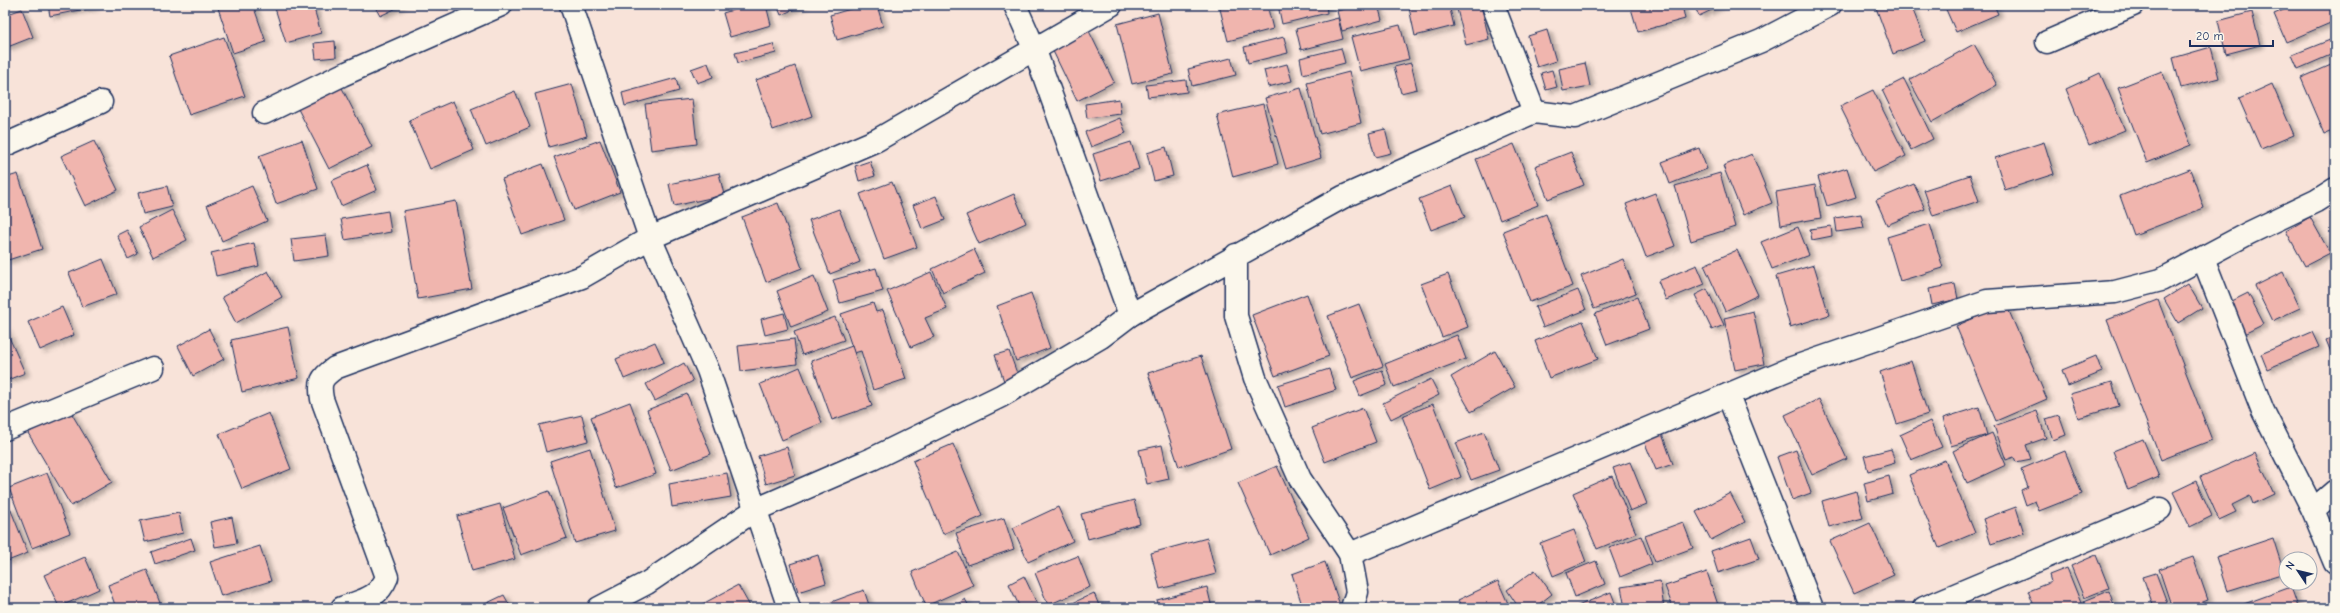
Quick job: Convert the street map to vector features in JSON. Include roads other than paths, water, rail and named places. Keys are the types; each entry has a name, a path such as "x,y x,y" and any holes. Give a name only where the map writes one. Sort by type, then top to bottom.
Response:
{"street":[{"path":"264,113 342,75 501,5"},
{"path":"571,5 650,238 708,370 790,608"},
{"path":"1015,5 1034,48 1130,315"},
{"path":"342,608 365,600 382,590 387,577 322,399 320,387 324,376 335,368 582,277 650,238 877,140 1034,48 1111,5"},
{"path":"1493,5 1534,112"},
{"path":"599,608 647,583 755,510 872,459 1001,396 1100,337 1130,315 1343,197 1534,112 1575,117 1761,41 1830,5"},
{"path":"2047,42 2133,5"},
{"path":"5,145 101,102"},
{"path":"1350,554 1789,369 1987,301 2115,292 2161,280 2248,233 2316,201 2335,189"},
{"path":"1236,255 1236,316 1255,378 1300,479 1350,554 1357,592 1352,608"},
{"path":"2203,258 2263,411 2313,510 2335,564"},
{"path":"5,429 153,368"},
{"path":"1728,395 1812,608"},
{"path":"2313,510 2335,490"},
{"path":"1924,608 2160,510"}]}
